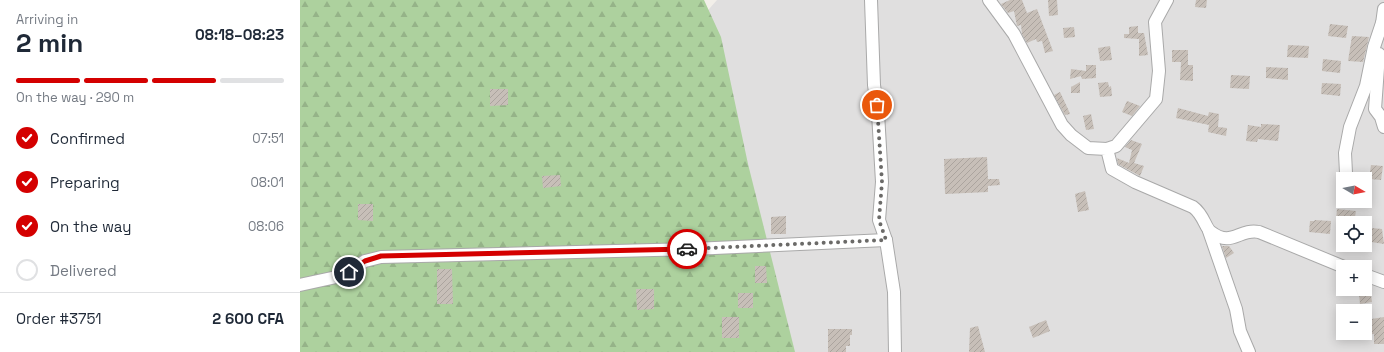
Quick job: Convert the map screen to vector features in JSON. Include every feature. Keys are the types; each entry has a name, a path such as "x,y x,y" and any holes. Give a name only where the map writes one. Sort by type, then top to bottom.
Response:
{"street":[{"path":"871,0 874,85 878,113 882,182 879,220 886,240 894,292 895,352"},
{"path":"989,0 1014,34 1062,125 1071,135 1088,148 1107,149 1116,146 1127,131 1135,124 1156,99 1159,71 1155,22 1167,0"},
{"path":"1384,9 1375,109 1381,117 1384,127"},
{"path":"1346,172 1345,153 1350,127 1366,86 1374,47 1382,23"},
{"path":"1107,149 1112,169 1135,182 1194,206 1200,212 1209,231 1236,309 1240,331 1249,352"},
{"path":"1209,231 1219,237 1229,239 1246,232 1259,232 1336,264"},
{"path":"300,285 341,276 365,261 381,256 693,249 886,240"},
{"path":"1372,278 1384,282"}],"shaded area":[{"path":"717,0 1384,0 1384,352 406,352"}],"green space":[{"path":"300,0 704,0 721,37 748,164 795,352 300,352"}],"building":[{"path":"1010,0 1022,0 1027,13 1037,9 1053,51 1045,53 1042,41 1037,42 1036,39 1027,43 1022,34 1021,25 1017,26 1014,11 1008,13 1001,4"},
{"path":"1048,0 1057,0 1058,15 1049,16"},
{"path":"1196,0 1207,0 1206,8 1195,7"},
{"path":"1330,24 1348,26 1346,38 1328,36"},
{"path":"1138,26 1138,33 1144,33 1148,55 1139,56 1139,39 1124,38 1124,34 1129,34 1129,27"},
{"path":"1074,27 1075,37 1064,38 1063,28"},
{"path":"1352,36 1369,37 1363,62 1348,61"},
{"path":"1288,45 1309,46 1308,58 1287,57"},
{"path":"1110,46 1112,60 1100,61 1098,48"},
{"path":"1172,50 1188,50 1188,65 1193,65 1193,81 1180,80 1181,62 1172,62"},
{"path":"1323,59 1341,61 1340,73 1322,71"},
{"path":"1086,65 1096,65 1096,78 1082,79 1081,76 1070,79 1071,69 1086,71"},
{"path":"1266,67 1288,68 1288,80 1266,78"},
{"path":"1231,75 1250,76 1249,89 1230,88"},
{"path":"1080,82 1080,93 1071,93 1071,87"},
{"path":"1108,82 1109,87 1111,86 1112,96 1100,97 1098,83"},
{"path":"1322,83 1341,84 1340,96 1321,94"},
{"path":"490,89 508,89 508,105 490,106"},
{"path":"1060,92 1070,114 1065,115 1054,95"},
{"path":"1127,101 1140,106 1132,116 1122,112"},
{"path":"1178,108 1208,116 1209,112 1219,114 1218,127 1227,128 1226,136 1208,132 1209,125 1176,118"},
{"path":"1091,114 1094,129 1086,130 1083,116"},
{"path":"1261,124 1280,125 1278,141 1258,139 1257,142 1246,141 1248,125 1261,127"},
{"path":"1131,140 1142,144 1134,163 1144,166 1140,176 1118,164 1117,158 1129,163 1132,150 1125,147"},
{"path":"987,157 988,179 999,179 1000,185 988,186 988,192 945,194 944,159"},
{"path":"1371,165 1383,166 1381,180 1372,179 1372,172 1370,172"},
{"path":"560,175 561,186 543,188 542,176"},
{"path":"1085,191 1089,210 1078,212 1075,194"},
{"path":"358,204 373,204 373,221 358,220"},
{"path":"1337,209 1356,211 1355,216 1336,216"},
{"path":"786,216 786,234 771,234 771,217"},
{"path":"1310,221 1331,221 1330,234 1309,232"},
{"path":"1372,228 1382,229 1384,244 1372,242"},
{"path":"1222,246 1229,246 1234,253 1226,258"},
{"path":"755,266 766,266 767,283 755,283"},
{"path":"437,269 452,269 453,304 437,304"},
{"path":"636,289 654,289 654,309 637,310"},
{"path":"738,293 753,293 753,308 738,308"},
{"path":"1359,296 1371,296 1372,302 1360,304"},
{"path":"722,317 739,317 739,338 722,338"},
{"path":"1384,317 1384,344 1374,344 1374,334 1372,334 1372,319"},
{"path":"1046,320 1050,331 1033,338 1029,327"},
{"path":"978,326 985,352 969,352 970,328"},
{"path":"828,329 852,329 852,335 850,335 850,346 846,346 846,352 828,352"}],"way so far":[{"path":"687,249 886,240 878,214 882,182 877,105"}],"route":[{"path":"349,272 365,261 381,256 687,249"}]}
